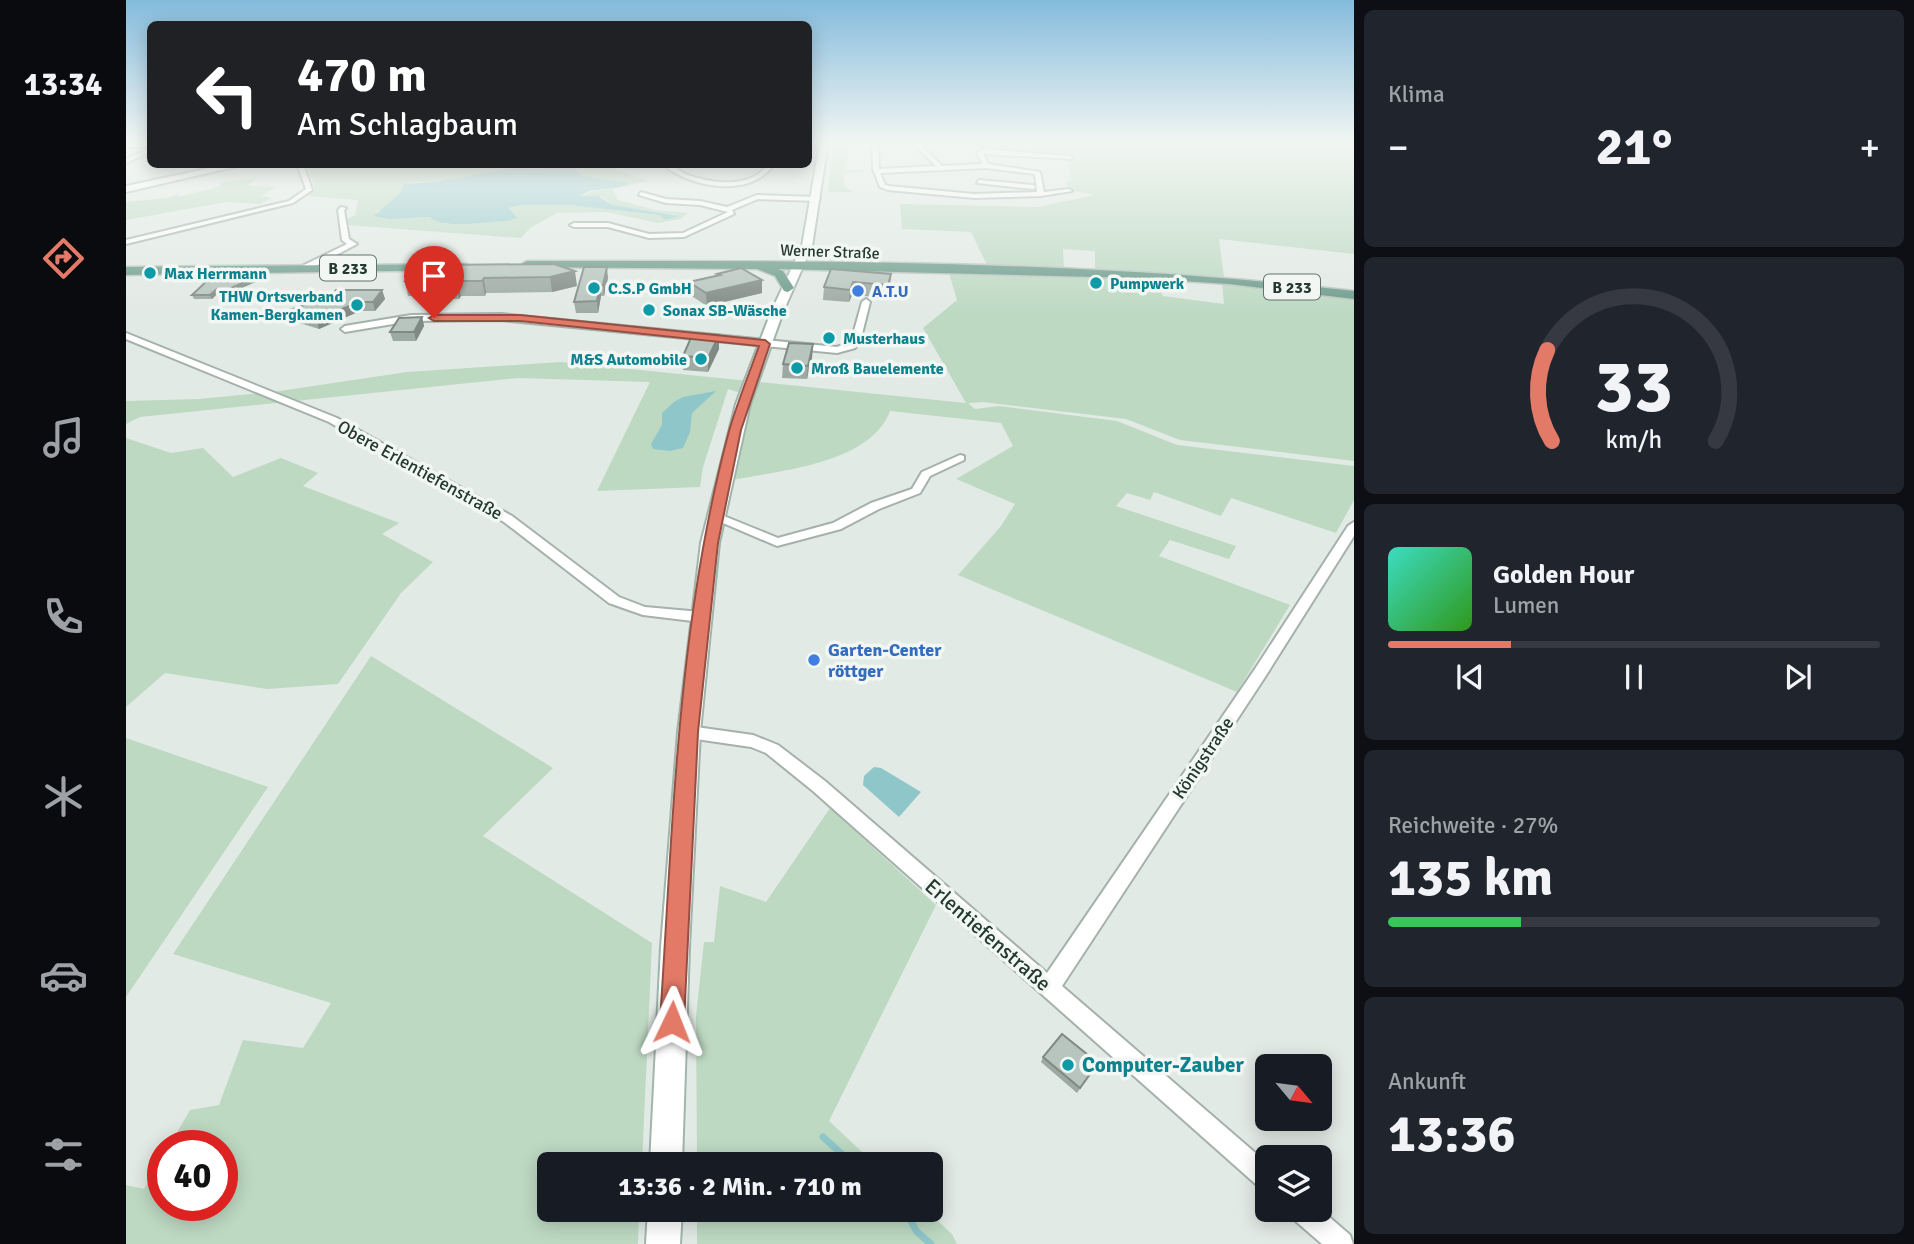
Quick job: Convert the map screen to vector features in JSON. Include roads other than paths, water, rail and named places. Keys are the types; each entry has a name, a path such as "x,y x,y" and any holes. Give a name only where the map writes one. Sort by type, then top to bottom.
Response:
{"main road":[{"path":"806,248 814,259 853,267"},
{"path":"750,264 779,274 788,288"},
{"name":"Werner Straße","path":"519,265 750,264 1136,274 1229,280 1354,295"},
{"name":"B 233","path":"126,271 472,266"}],"street":[{"path":"126,242 250,214 296,200"},
{"path":"663,200 729,209 750,200"},
{"path":"666,1152 675,947 689,732 715,517 743,404 806,248 817,200"},
{"path":"305,268 353,244 346,240 341,210 343,208"},
{"path":"574,225 608,225 649,236 657,232 672,236 684,235 732,213 729,209"},
{"path":"345,329 411,318 501,317 837,350 852,346 866,302"},
{"name":"Obere Erlentiefenstraße","path":"126,336 333,420 508,519 614,600 643,611 701,617"},
{"path":"715,517 777,542 837,526 875,506 916,491 926,474 960,458"},
{"name":"Königstraße","path":"1049,988 1260,673 1354,526"},
{"name":"Erlentiefenstraße","path":"689,732 753,741 772,749 819,786 1255,1168"},
{"path":"663,1244 664,1222"},
{"path":"1316,1222 1341,1244"}],"water":[{"path":"392,200 604,200 612,205 678,216 666,220 659,215 569,205 521,205 509,208 517,218 508,221 455,224 436,221 430,217 389,219 374,216"},
{"path":"716,391 692,413 690,432 683,448 670,451 653,449 651,444 662,425 662,413 683,397"},
{"path":"874,767 881,768 921,792 899,817 863,785 864,776"}],"waterway":[{"path":"823,1137 840,1152"},
{"path":"911,1222 917,1232 931,1244"}],"place":[{"name":"Max Herrmann","path":"150,273"},
{"name":"Pumpwerk","path":"1096,283"},
{"name":"C.S.P GmbH","path":"594,288"},
{"name":"A.T.U","path":"858,291"},
{"name":"THW Ortsverband Kamen-Bergkamen","path":"357,305"},
{"name":"Sonax SB-Wäsche","path":"649,310"},
{"name":"Musterhaus","path":"829,338"},
{"name":"M&S Automobile","path":"701,359"},
{"name":"Mroß Bauelemente","path":"797,368"},
{"name":"Garten-Center röttger","path":"814,660"},
{"name":"Computer-Zauber","path":"1068,1065"}]}
